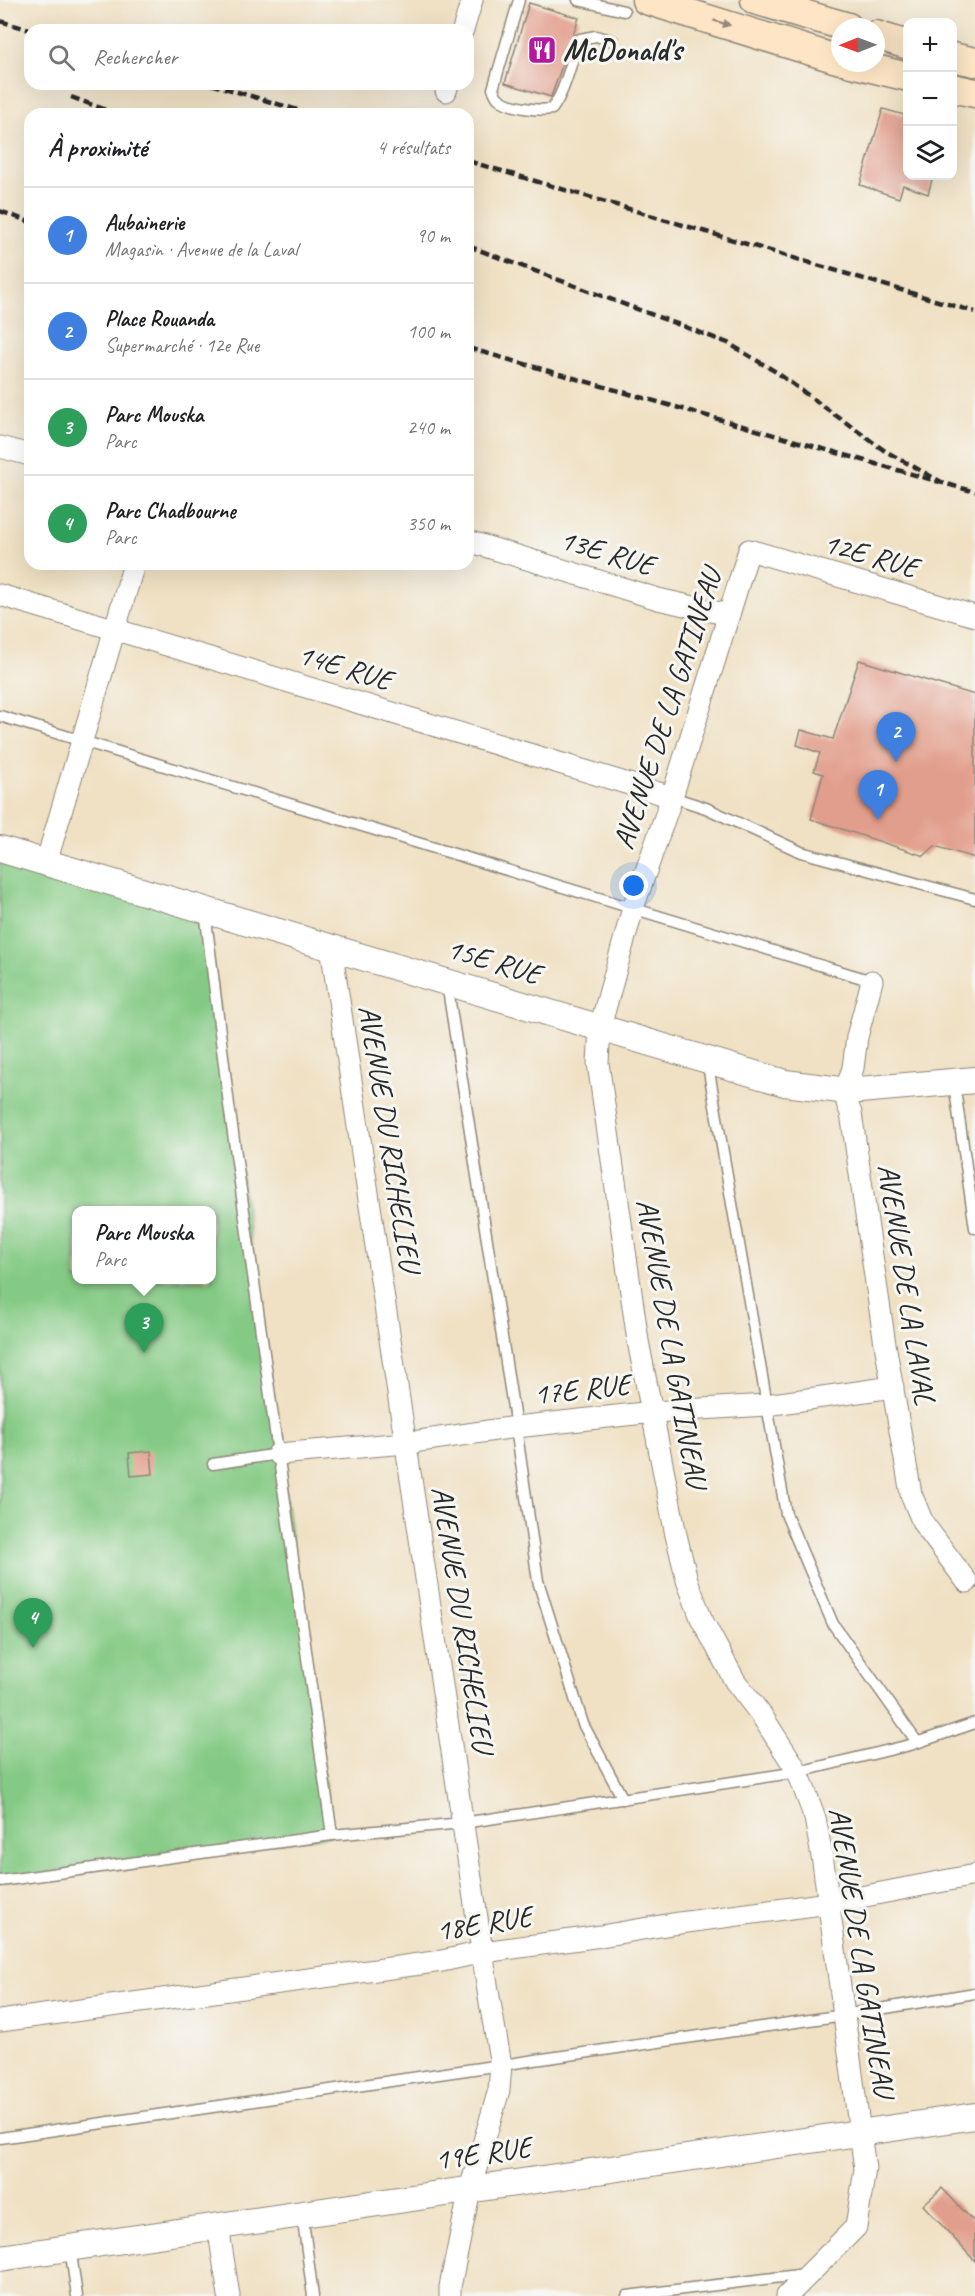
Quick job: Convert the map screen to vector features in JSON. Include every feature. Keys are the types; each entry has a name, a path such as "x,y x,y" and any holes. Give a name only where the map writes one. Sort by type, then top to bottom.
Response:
{"main road":[{"path":"755,0 831,22"},
{"path":"635,5 831,58"},
{"path":"885,38 903,43"},
{"path":"957,58 975,62"},
{"path":"885,72 903,77"},
{"path":"957,89 975,93"}],"street":[{"path":"465,24 472,0"},
{"path":"0,447 24,453"},
{"name":"13E RUE","path":"474,543 658,599 729,615"},
{"name":"AVENUE DE LA GATINEAU","path":"749,550 672,796 633,908 600,1028 598,1064 638,1341 687,1580 701,1618 735,1680 762,1716 798,1772 815,1818 829,1903 865,2169 856,2227 787,2296"},
{"name":"12E RUE","path":"749,550 975,616"},
{"path":"46,863 132,570"},
{"name":"14E RUE","path":"0,595 672,796"},
{"name":"15E RUE","path":"0,849 785,1083 848,1091 964,1081"},
{"name":"AVENUE DU RICHELIEU","path":"331,947 501,2065 499,2090 470,2189 450,2296"},
{"name":"AVENUE DE LA LAVAL","path":"873,981 857,1037 847,1103 851,1113 885,1344 911,1494 923,1523 968,1582"},
{"name":"17E RUE","path":"278,1454 406,1443 516,1427 653,1412 766,1405 893,1387"},
{"name":"18E RUE","path":"0,2021 431,1962 483,1952 829,1903 975,1875"},
{"name":"19E RUE","path":"0,2258 975,2116"},
{"path":"218,2226 229,2296"}],"lane":[{"path":"519,0 500,59 494,89 499,98 519,107 539,111 552,109 561,97 579,39 596,36 613,41"},
{"path":"578,0 635,5"},
{"path":"0,716 873,981"},
{"path":"672,796 706,808 801,852 975,899"},
{"path":"205,911 229,1105 332,1834"},
{"path":"446,981 538,1581 583,1724 622,1799"},
{"path":"706,1060 786,1514 832,1624 917,1742"},
{"path":"964,1081 975,1228"},
{"path":"213,1464 278,1454"},
{"path":"0,1881 332,1834 463,1823 798,1772 917,1742 975,1723"},
{"path":"0,2138 844,2015 975,1993"},
{"path":"302,2213 313,2296"},
{"path":"70,2247 77,2296"},
{"path":"627,2296 809,2274"}],"green space":[{"path":"0,849 205,911 332,1835 0,1881"}],"building":[{"name":"McDonald's","path":"529,3 579,18 551,97 505,83"},
{"path":"883,109 903,115 903,180 932,180 928,194 903,185 899,198 860,185"},
{"path":"859,660 975,695 975,858 935,846 924,856 811,819 823,774 814,771 820,753 797,745 801,730 833,739"},
{"path":"151,1451 153,1474 131,1476 129,1453"},
{"path":"942,2188 975,2223 975,2261 923,2205"}],"railway":[{"path":"0,21 24,28"},
{"path":"231,90 291,108"},
{"path":"71,97 101,108"},
{"path":"474,163 975,312"},
{"path":"0,211 24,220"},
{"path":"474,248 728,343 776,372 885,451 947,485"},
{"path":"474,350 975,492"}],"place":[{"name":"McDonald's","path":"542,50"},
{"name":"Place Rouanda","path":"896,762"},
{"name":"Aubainerie","path":"878,820"},
{"name":"Parc Mouska","path":"144,1353"},
{"name":"Parc Chadbourne","path":"33,1648"}]}
